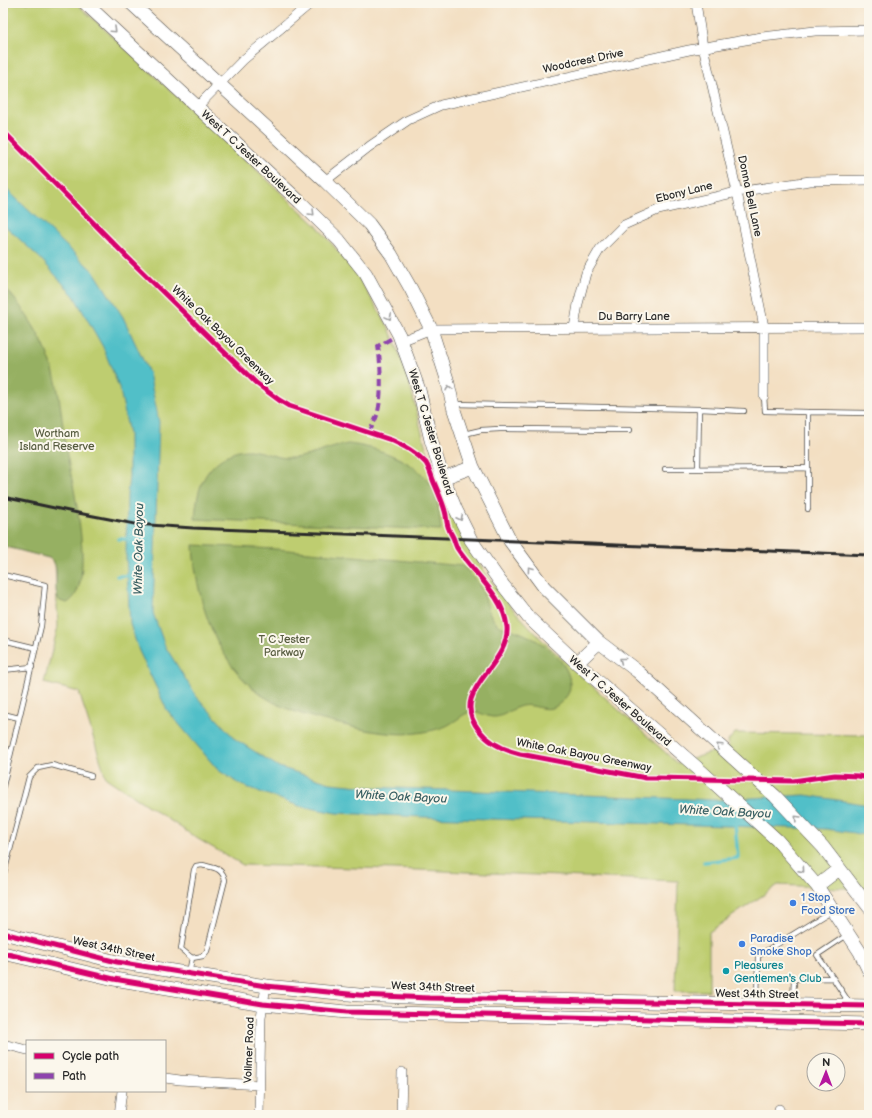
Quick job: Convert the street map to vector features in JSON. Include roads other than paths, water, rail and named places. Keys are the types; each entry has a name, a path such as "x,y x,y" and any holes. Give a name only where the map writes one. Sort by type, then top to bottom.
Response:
{"main road":[{"name":"West T C Jester Boulevard","path":"85,3 339,240 366,274 401,341 419,390 431,440 443,478 456,510 471,540 499,580 528,617 577,663 702,772 777,840 817,886 860,952 869,971"},
{"path":"131,3 325,181 369,224 391,254 431,329 447,379 452,404 473,467 510,542 544,587 599,642 638,671 775,796 823,847 869,907"},
{"path":"443,478 473,467"},
{"path":"577,663 599,642"},
{"path":"817,886 839,869"},
{"name":"West 34th Street","path":"3,932 116,962 266,986 359,995 429,998 869,1006"},
{"path":"3,953 114,979 263,1004 347,1012 869,1024"},
{"path":"114,979 116,962"}],"street":[{"path":"197,107 243,60 311,3"},
{"name":"Donna Bell Lane","path":"696,3 703,47 737,192 764,327 764,396"},
{"name":"Woodcrest Drive","path":"325,181 370,146 408,120 441,105 703,47 769,36 815,31 869,30"},
{"name":"Ebony Lane","path":"574,328 578,304 586,273 600,249 624,225 658,210 737,192 810,181 869,180"},
{"name":"Du Barry Lane","path":"401,341 431,329 764,327 869,328"},
{"name":"Vollmer Road","path":"259,1115 261,1017 266,986"},
{"path":"3,1044 26,1050"},
{"path":"401,1115 402,1072"},
{"path":"166,1078 259,1085"},
{"path":"119,1115 122,1092"}],"lane":[{"path":"764,396 765,411 869,414"},
{"path":"452,404 744,411"},
{"path":"698,468 699,409"},
{"path":"808,412 808,509"},
{"path":"462,435 480,430 500,429 630,430"},
{"path":"665,469 808,468"},
{"path":"3,575 45,585 41,626 3,786"},
{"path":"3,640 36,648"},
{"path":"3,670 32,666"},
{"path":"3,714 19,718"},
{"path":"3,750 11,752"},
{"path":"3,878 29,777 38,768 52,765 91,776"},
{"path":"202,865 220,870 224,874 225,880 207,951 203,956 192,958 181,949 194,870 196,866 202,865"},
{"path":"757,1005 758,956 833,910"},
{"path":"848,933 841,940 817,956 851,1005"},
{"path":"189,974 192,958"},
{"path":"792,1005 794,978 833,978"}],"water":[{"name":"White Oak Bayou","path":"3,186 95,273 123,317 149,373 159,422 153,613 165,646 196,696 235,739 279,767 330,783 370,787 716,800 805,795 869,806 869,836 826,829 336,813 299,806 241,785 218,770 167,710 139,651 130,624 126,556 129,434 120,390 103,347 74,296 41,259 3,224"}],"waterway":[{"name":"White Oak Bayou","path":"118,539 131,539"},
{"name":"White Oak Bayou","path":"117,576 130,576"},
{"name":"White Oak Bayou","path":"704,862 738,858 735,823"}],"railway":[{"path":"3,497 135,524 193,528 869,555"}],"place":[{"name":"1 Stop Food Store","path":"793,903"},
{"name":"Paradise Smoke Shop","path":"742,944"},
{"name":"Pleasures Gentlemen's Club","path":"726,971"}],"park label":[{"name":"Wortham Island Reserve","path":"57,439"},
{"name":"T C Jester Parkway","path":"284,645"}]}
